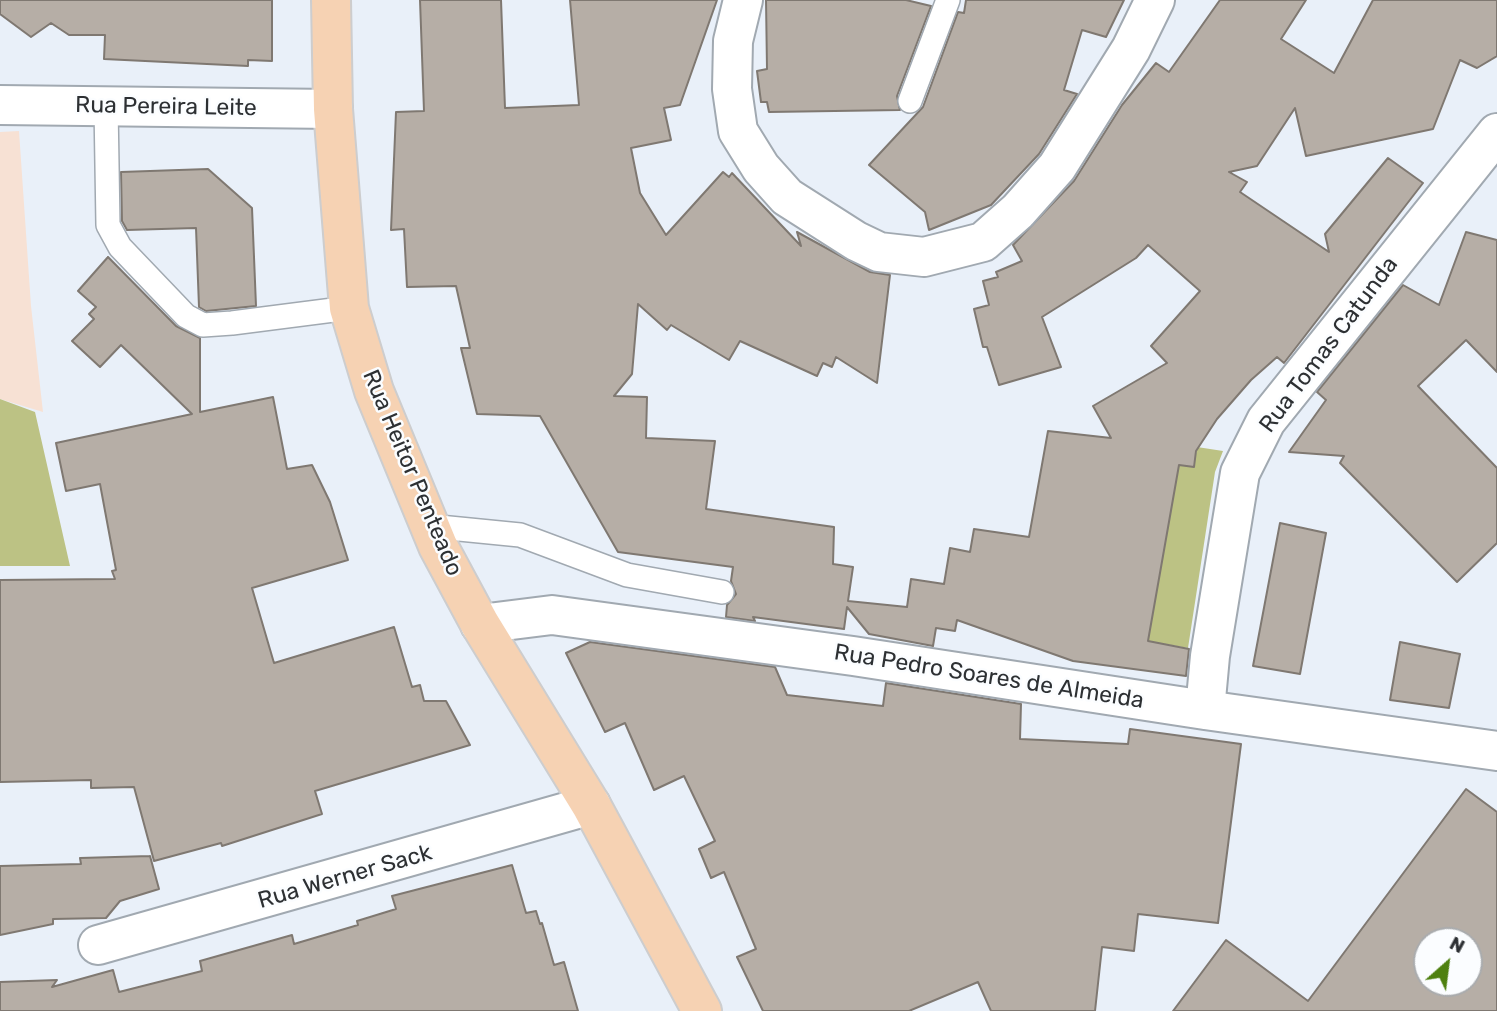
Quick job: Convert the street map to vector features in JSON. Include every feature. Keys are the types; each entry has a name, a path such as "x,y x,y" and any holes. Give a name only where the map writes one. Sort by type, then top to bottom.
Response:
{"main road":[{"name":"Rua Heitor Penteado","path":"331,0 333,109 349,309 374,391 429,526 480,624 591,805 702,1011"}],"street":[{"path":"743,0 733,41 732,89 738,131 761,168 787,197 856,241 879,252 924,257 983,242 1018,211 1057,167 1131,50 1155,0"},
{"name":"Rua Pereira Leite","path":"0,105 333,109"},
{"name":"Rua Tomas Catunda","path":"1205,710 1230,519 1240,473 1250,452 1266,421 1497,133"},
{"name":"Rua Pedro Soares de Almeida","path":"480,624 552,615 853,656 1497,751"},
{"name":"Rua Werner Sack","path":"98,945 591,805"}],"lane":[{"path":"911,101 948,0"},
{"path":"106,106 108,225 120,247 186,316 203,325 349,309"},
{"path":"429,526 520,536 627,575 722,592"}],"shaded area":[{"path":"19,131 31,306 43,412 0,399 0,132"}],"green space":[{"path":"0,399 35,412 70,566 0,566"},
{"path":"1197,447 1223,451 1215,472 1188,648 1148,641 1179,465 1194,467"}],"building":[{"path":"0,0 272,0 272,61 248,60 248,66 104,59 105,35 69,35 51,23 31,37 0,14"},
{"path":"420,0 501,0 505,108 579,105 570,0 717,0 680,105 664,108 671,140 631,148 640,193 666,235 723,172 729,177 732,173 801,246 797,232 870,272 890,275 877,383 836,357 832,367 823,363 817,376 740,341 729,360 671,325 667,330 638,304 632,374 614,396 647,397 646,438 715,441 706,509 834,527 833,564 853,567 848,601 907,607 911,579 944,584 950,548 970,552 974,529 1029,537 1048,431 1111,438 1093,406 1167,363 1151,346 1200,291 1148,245 1136,258 1042,317 1061,367 999,385 987,347 983,347 974,309 989,305 983,281 998,277 996,272 1022,261 1013,245 1074,181 1122,105 1156,63 1169,72 1220,0 1306,0 1281,39 1334,73 1373,0 1497,0 1497,56 1477,68 1460,60 1433,129 1306,156 1295,108 1257,166 1229,172 1247,182 1240,192 1329,252 1325,234 1388,158 1423,183 1284,363 1277,357 1251,380 1217,419 1196,451 1194,467 1179,465 1148,641 1189,649 1186,676 1073,661 957,620 955,631 936,628 933,646 869,634 847,607 844,629 753,617 755,621 726,617 727,605 736,594 731,581 733,567 618,552 540,416 477,414 461,348 470,348 456,286 407,287 404,229 391,230 396,112 424,111"},
{"path":"766,0 906,0 931,6 897,96 900,110 769,112 767,102 761,102 757,71 767,69"},
{"path":"966,0 1124,0 1106,37 1082,30 1064,90 1077,94 1039,154 991,205 929,230 925,212 869,165 923,107 958,12 964,13"},
{"path":"208,169 252,208 256,306 206,311 199,307 196,228 127,230 122,221 121,172"},
{"path":"1466,232 1497,240 1497,372 1466,340 1418,386 1497,468 1497,543 1457,582 1340,463 1344,456 1289,452 1326,400 1317,392 1403,285 1439,305"},
{"path":"108,257 176,326 200,338 200,412 273,397 287,469 312,465 330,502 348,560 252,588 274,663 394,627 412,687 420,685 424,701 446,701 470,745 315,791 322,814 222,846 221,843 154,861 134,787 91,788 91,780 0,782 0,580 115,579 112,571 116,570 100,484 66,491 56,443 192,414 121,345 100,367 72,341 94,319 89,314 96,307 78,291"},
{"path":"1280,523 1326,533 1300,674 1253,666"},
{"path":"590,642 775,667 787,695 883,706 886,683 1021,704 1020,739 1128,744 1130,729 1241,744 1218,923 1138,914 1134,951 1102,947 1095,1011 991,1011 978,982 909,1011 763,1011 737,957 756,949 724,872 711,878 699,849 715,841 684,776 654,790 625,723 605,732 566,653"},
{"path":"1400,642 1460,654 1449,708 1390,700"},
{"path":"1466,789 1497,812 1497,1011 1173,1011 1226,940 1308,1001"},
{"path":"150,856 159,889 120,901 106,918 53,919 53,924 0,935 0,866 81,864 80,858"},
{"path":"512,865 526,913 536,911 554,965 564,962 578,1011 0,1011 0,982 57,980 52,987 113,970 119,992 202,971 200,961 292,935 294,944 358,925 357,921 396,909 392,896"}]}
